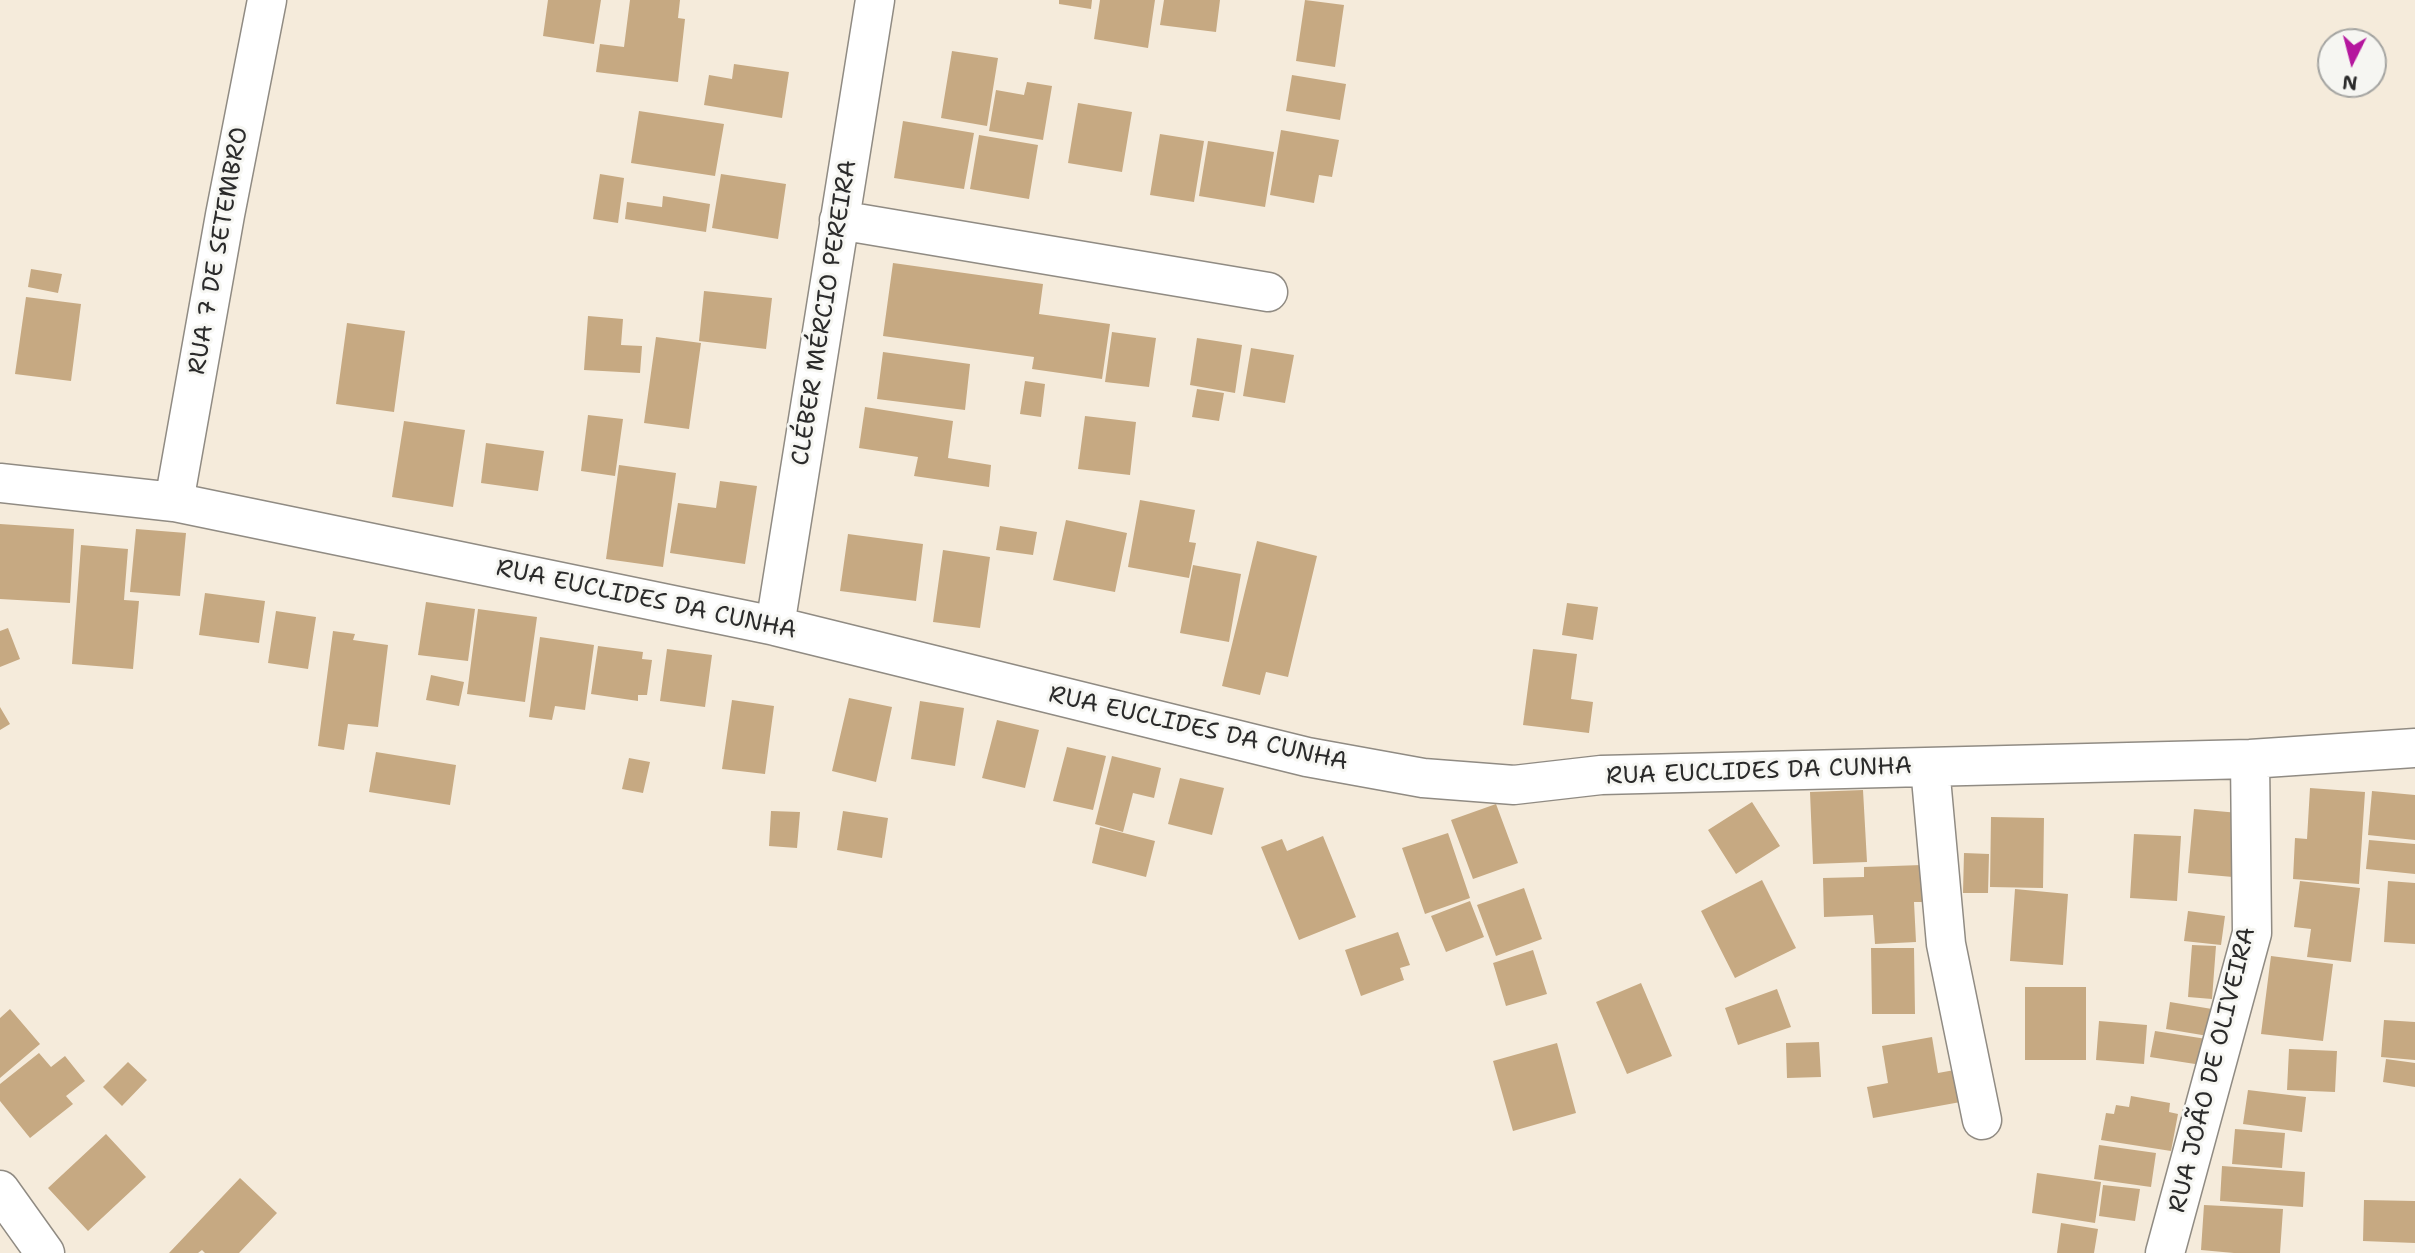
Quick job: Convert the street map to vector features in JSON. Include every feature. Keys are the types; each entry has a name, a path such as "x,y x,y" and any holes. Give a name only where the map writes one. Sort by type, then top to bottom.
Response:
{"street":[{"name":"RUA 7 DE SETEMBRO","path":"174,502 225,215 267,0"},
{"name":"CLÉBER MÉRCIO PEREIRA","path":"775,626 876,0"},
{"path":"839,220 1268,292"},
{"name":"RUA EUCLIDES DA CUNHA","path":"0,483 174,502 775,626 1307,757 1423,778 1514,785 1601,775 2250,759 2415,748"},
{"name":"RUA JOÃO DE OLIVEIRA","path":"2165,1253 2252,933 2250,759"},
{"path":"1930,767 1946,944 1982,1120"},
{"path":"0,1190 45,1253"}],"building":[{"path":"548,0 601,0 594,44 543,36"},
{"path":"630,0 680,0 678,18 685,19 678,82 596,72 600,44 624,47"},
{"path":"1059,0 1092,0 1091,9 1059,4"},
{"path":"1100,0 1155,0 1148,48 1094,39"},
{"path":"1164,0 1220,0 1216,32 1160,25"},
{"path":"1305,0 1344,5 1335,67 1296,61"},
{"path":"952,51 998,58 987,126 941,118"},
{"path":"734,64 789,72 782,118 704,105 709,75 732,79"},
{"path":"1292,75 1346,84 1340,120 1286,111"},
{"path":"1027,82 1052,86 1043,140 989,131 996,90 1024,95"},
{"path":"1078,103 1132,112 1122,172 1068,163"},
{"path":"639,111 724,124 715,176 631,163"},
{"path":"903,121 974,133 964,189 894,178"},
{"path":"1281,130 1339,140 1332,177 1319,175 1314,203 1270,195"},
{"path":"1160,134 1204,141 1194,202 1150,195"},
{"path":"979,135 1038,145 1029,199 970,189"},
{"path":"1208,141 1274,152 1265,207 1199,196"},
{"path":"600,174 624,178 618,223 593,219"},
{"path":"721,174 786,184 778,239 712,228"},
{"path":"663,196 710,204 706,232 625,219 627,202 662,207"},
{"path":"893,263 1043,284 1039,314 1110,324 1102,379 1032,369 1034,357 883,336"},
{"path":"31,269 62,274 58,293 28,287"},
{"path":"704,291 772,298 766,349 699,341"},
{"path":"26,297 81,304 71,381 15,374"},
{"path":"588,316 623,319 621,345 642,346 640,373 584,370"},
{"path":"347,323 405,331 394,412 336,404"},
{"path":"1112,332 1156,338 1149,387 1105,382"},
{"path":"656,337 701,343 689,429 644,423"},
{"path":"1197,338 1242,345 1235,393 1190,385"},
{"path":"1251,348 1294,355 1285,403 1243,396"},
{"path":"883,352 970,364 965,410 877,399"},
{"path":"1025,381 1045,384 1041,417 1020,414"},
{"path":"1197,389 1224,393 1219,421 1192,417"},
{"path":"865,407 953,421 948,458 991,465 989,487 914,476 918,457 859,448"},
{"path":"588,415 623,419 615,476 581,471"},
{"path":"1085,416 1136,422 1130,475 1078,469"},
{"path":"404,421 465,430 453,507 392,497"},
{"path":"486,443 544,451 538,491 481,483"},
{"path":"619,465 676,473 663,567 606,559"},
{"path":"720,481 757,486 745,564 670,553 678,503 716,508"},
{"path":"1140,500 1195,510 1189,542 1196,543 1189,578 1128,567"},
{"path":"1066,520 1127,533 1115,592 1053,580"},
{"path":"0,524 74,529 70,603 0,599"},
{"path":"1000,526 1037,532 1033,555 996,550"},
{"path":"136,529 186,533 180,596 130,592"},
{"path":"848,534 923,544 916,601 840,591"},
{"path":"1257,541 1317,556 1288,677 1266,672 1260,695 1222,686"},
{"path":"81,545 128,549 124,600 139,601 133,669 72,664"},
{"path":"943,550 990,557 980,628 933,622"},
{"path":"1193,565 1241,574 1229,642 1180,633"},
{"path":"205,593 265,601 259,643 199,635"},
{"path":"426,602 475,609 468,661 418,655"},
{"path":"1567,603 1598,607 1593,640 1562,635"},
{"path":"478,609 537,617 525,702 467,694"},
{"path":"276,611 316,617 308,669 268,663"},
{"path":"8,628 20,659 0,667 0,631"},
{"path":"333,631 355,634 353,640 388,645 378,727 348,724 344,750 318,746"},
{"path":"540,637 594,645 585,710 555,706 552,720 529,717"},
{"path":"598,646 643,652 642,659 652,660 647,695 638,695 638,701 591,694"},
{"path":"667,649 712,655 705,707 660,701"},
{"path":"1533,649 1577,654 1571,699 1593,702 1589,733 1523,725"},
{"path":"431,675 464,682 459,706 426,700"},
{"path":"849,698 892,707 876,782 832,771"},
{"path":"732,700 774,706 765,774 722,769"},
{"path":"920,701 964,708 955,766 911,759"},
{"path":"0,707 10,724 0,730"},
{"path":"997,720 1039,730 1025,788 982,778"},
{"path":"1067,747 1106,756 1093,810 1053,801"},
{"path":"376,752 456,765 450,805 369,792"},
{"path":"1112,756 1161,768 1154,798 1133,793 1123,832 1095,824"},
{"path":"629,758 650,762 643,793 622,789"},
{"path":"1180,778 1224,788 1212,835 1168,824"},
{"path":"2310,788 2365,792 2359,884 2293,879 2295,838 2307,839"},
{"path":"1863,790 1867,862 1813,864 1810,792"},
{"path":"2372,791 2415,795 2415,840 2368,835"},
{"path":"1752,802 1780,846 1736,874 1708,830"},
{"path":"1496,804 1518,863 1473,879 1451,820"},
{"path":"2194,809 2239,813 2233,877 2188,873"},
{"path":"771,811 800,812 797,848 769,846"},
{"path":"843,811 888,818 882,858 837,850"},
{"path":"1991,817 2044,818 2043,888 1990,887"},
{"path":"1100,827 1155,841 1146,877 1092,863"},
{"path":"1448,833 1470,898 1425,914 1402,848"},
{"path":"2134,834 2181,836 2177,901 2130,898"},
{"path":"1323,836 1356,917 1299,940 1261,847 1282,839 1287,851"},
{"path":"2369,840 2415,844 2415,874 2366,869"},
{"path":"1964,853 1989,854 1988,893 1963,893"},
{"path":"1922,865 1923,902 1914,902 1916,942 1875,944 1873,915 1824,917 1823,878 1864,877 1864,867"},
{"path":"1762,880 1796,948 1735,978 1701,911"},
{"path":"2300,881 2360,888 2351,962 2307,957 2311,929 2294,927"},
{"path":"2388,881 2415,883 2415,944 2384,942"},
{"path":"1524,888 1542,939 1496,956 1477,905"},
{"path":"2015,889 2068,894 2063,965 2010,961"},
{"path":"1470,901 1484,937 1446,952 1431,916"},
{"path":"2188,911 2225,916 2221,945 2184,941"},
{"path":"1398,932 1410,965 1400,968 1404,980 1361,996 1345,950"},
{"path":"2192,945 2216,946 2212,999 2188,997"},
{"path":"1871,948 1914,948 1915,1014 1872,1014"},
{"path":"1533,950 1547,994 1506,1006 1493,963"},
{"path":"2271,956 2333,964 2323,1041 2261,1034"},
{"path":"1641,983 1672,1056 1627,1074 1596,1002"},
{"path":"2025,987 2086,987 2086,1060 2025,1060"},
{"path":"1777,989 1791,1027 1738,1045 1725,1008"},
{"path":"2170,1002 2212,1009 2208,1036 2166,1029"},
{"path":"10,1009 40,1044 0,1078 0,1018"},
{"path":"2384,1020 2415,1022 2415,1060 2381,1057"},
{"path":"2099,1021 2147,1025 2144,1064 2096,1060"},
{"path":"2155,1031 2213,1040 2208,1066 2150,1057"},
{"path":"1932,1037 1938,1073 1960,1069 1966,1101 1873,1118 1867,1087 1888,1083 1882,1046"},
{"path":"1819,1042 1821,1077 1787,1078 1786,1043"},
{"path":"1557,1043 1576,1113 1513,1131 1493,1061"},
{"path":"2289,1049 2337,1051 2335,1092 2287,1090"},
{"path":"39,1053 51,1067 65,1056 85,1081 66,1096 73,1104 30,1138 0,1101 0,1084"},
{"path":"2386,1059 2415,1063 2415,1087 2383,1082"},
{"path":"128,1062 147,1080 122,1106 103,1087"},
{"path":"2248,1090 2306,1097 2302,1132 2243,1124"},
{"path":"2131,1096 2170,1103 2169,1112 2178,1114 2171,1151 2101,1140 2106,1113 2114,1114 2116,1105 2129,1107"},
{"path":"2235,1129 2285,1133 2282,1168 2232,1164"},
{"path":"106,1134 146,1177 88,1231 48,1188"},
{"path":"2099,1145 2156,1153 2151,1187 2094,1179"},
{"path":"2222,1166 2305,1172 2303,1207 2220,1201"},
{"path":"2037,1173 2101,1182 2095,1223 2032,1213"},
{"path":"240,1178 277,1213 239,1253 205,1253 202,1250 198,1253 169,1253"},
{"path":"2103,1185 2140,1189 2135,1221 2099,1216"},
{"path":"2364,1200 2415,1201 2415,1243 2363,1241"},
{"path":"2204,1205 2283,1209 2280,1253 2201,1250"},
{"path":"2061,1223 2098,1229 2094,1253 2057,1253"}]}
